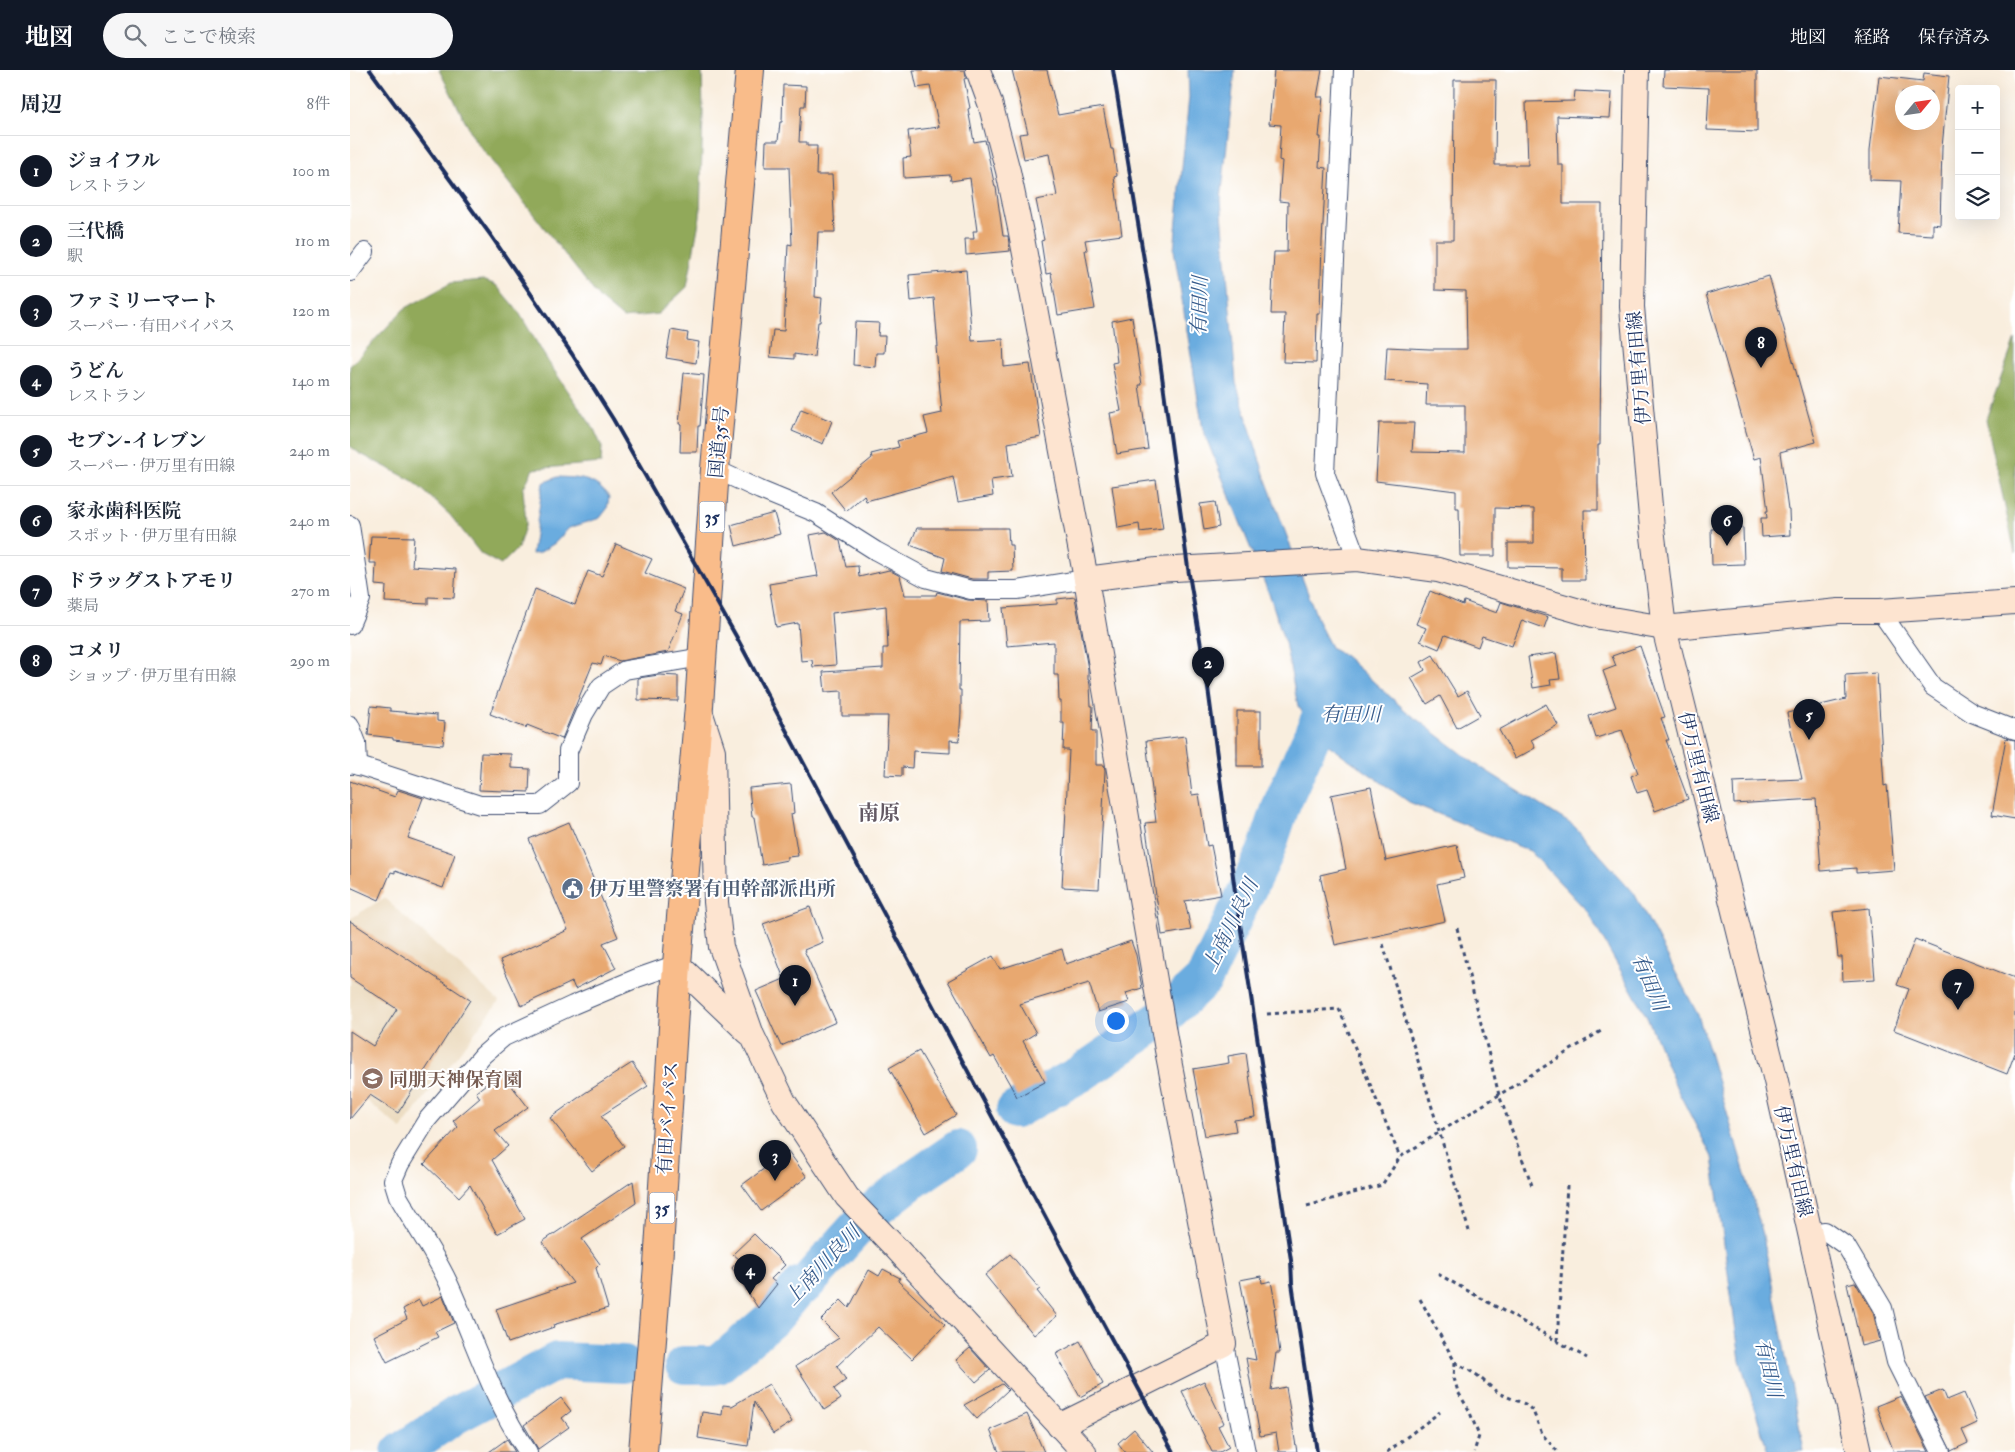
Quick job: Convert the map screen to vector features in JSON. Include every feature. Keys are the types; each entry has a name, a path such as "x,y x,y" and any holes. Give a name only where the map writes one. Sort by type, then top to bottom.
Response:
{"highway":[{"name":"国道35号","path":"677,964 699,706 715,468 750,70"},
{"name":"有田バイパス","path":"643,1452 658,1265 677,964"}],"street":[{"path":"978,70 990,103 1008,172 1086,578 1167,1050 1246,1452"},
{"path":"1344,70 1326,473 1357,558"},
{"name":"伊万里有田線","path":"1637,70 1632,307 1652,528 1664,628 1776,1081 1859,1452"},
{"path":"350,272 365,252"},
{"path":"715,468 760,490 816,512 876,551 926,578 971,590 1017,590 1086,578 1157,570 1357,558 1438,570 1600,617 1664,628 1839,611 1880,611 2015,602"},
{"path":"350,525 361,599 350,625"},
{"path":"1880,611 1933,687 1972,713 2015,730"},
{"path":"350,725 357,743 354,765 480,805 540,805 568,783 568,751 584,714 600,686 625,670 702,656"},
{"path":"699,706 713,751 716,902 721,947 752,1035 784,1102 847,1197 1084,1452"},
{"path":"528,1452 512,1430 474,1347 448,1281 398,1196 393,1180 400,1164 426,1120 483,1055 504,1037 572,1005 637,978 677,964 752,1035"},
{"path":"1810,1233 1825,1232 1846,1246 1883,1308 1896,1362 1940,1452"},
{"path":"1059,1426 1224,1344"}],"path":[{"path":"1457,928 1499,1095 1533,1188"},
{"path":"1383,944 1469,1231"},
{"path":"1267,1014 1339,1009 1400,1157"},
{"path":"1307,1206 1382,1185 1400,1157 1601,1031"},
{"path":"1558,1341 1566,1186"},
{"path":"1438,1274 1587,1358"},
{"path":"1420,1299 1455,1362 1476,1374 1498,1393 1525,1404 1533,1411 1542,1434 1558,1452"},
{"path":"1455,1362 1454,1378 1458,1392 1469,1410 1479,1436 1474,1452"},
{"path":"1387,1452 1440,1412"}],"shaded area":[{"path":"384,898 499,1001 401,1129 350,1087 350,919"}],"green space":[{"path":"439,70 702,70 703,113 700,216 687,287 658,314 623,318 600,299 475,140"},
{"path":"483,280 496,285 518,311 549,363 594,429 602,447 601,463 533,469 523,489 526,523 518,548 501,565 481,554 450,515 413,481 359,453 350,446 350,366 404,309 451,283"},
{"path":"2015,339 2015,553 1986,419"}],"water":[{"name":"有田川","path":"1188,70 1235,70 1221,200 1236,383 1265,477 1320,626 1332,649 1345,656 1406,711 1477,765 1574,826 1634,893 1698,1015 1762,1231 1804,1452 1768,1452 1740,1360 1712,1157 1677,1089 1648,1019 1587,911 1530,851 1409,802 1323,741 1298,706 1285,643 1271,599 1203,430 1174,250 1189,97"},
{"path":"557,477 586,480 598,486 609,497 607,509 600,518 569,528 555,543 539,553 532,554 543,483"}],"building":[{"path":"913,70 965,70 966,78 964,79 974,142 985,140 996,187 1003,236 1008,236 1010,251 966,255 965,239 974,239 973,231 977,231 970,178 951,181 950,175 904,178 903,158 911,157 908,131 939,127 930,86 917,88"},
{"path":"1012,70 1047,70 1058,115 1103,107 1111,149 1113,149 1117,176 1114,177 1122,235 1085,240 1095,309 1058,315 1051,273 1046,274 1041,241 1044,240 1036,200 1057,196 1049,154 1024,159 1019,134 1028,133"},
{"path":"1274,70 1322,70 1317,97 1323,97 1319,137 1321,137 1319,167 1326,168 1320,314 1317,314 1316,363 1283,362 1285,314 1271,314 1274,252 1287,252 1288,202 1279,201 1282,161 1279,160 1281,125 1269,124"},
{"path":"1664,70 1757,70 1757,132 1707,130 1709,88 1663,86"},
{"path":"1924,73 1949,76 1942,147 1940,225 1933,224 1933,235 1898,233 1901,181 1870,180 1870,150 1879,76 1923,81"},
{"path":"1454,80 1496,80 1495,165 1528,165 1526,102 1574,101 1575,91 1612,93 1610,118 1557,116 1558,165 1563,165 1563,204 1602,204 1598,510 1584,510 1585,580 1562,580 1562,568 1508,567 1508,543 1534,543 1534,509 1495,508 1495,556 1460,556 1459,508 1456,508 1456,491 1376,481 1379,423 1414,423 1412,452 1465,453 1465,405 1426,405 1427,384 1385,381 1387,347 1467,349 1466,291 1435,290 1435,240 1453,240"},
{"path":"783,85 806,86 805,106 801,106 799,142 807,142 807,146 817,146 816,175 832,175 835,232 818,232 815,297 822,298 814,357 794,354 794,359 770,357 773,330 784,331 788,244 792,245 789,167 765,167 766,141 778,141 780,122 782,122"},
{"path":"966,270 972,341 1003,339 1004,367 1030,364 1041,437 1008,443 1012,477 991,480 993,496 958,502 953,477 866,501 864,495 846,511 831,492 872,458 871,454 899,447 897,441 928,433 924,417 942,413 934,298 911,301 909,275"},
{"path":"1769,276 1816,442 1780,452 1789,510 1790,535 1762,537 1761,518 1767,518 1766,511 1768,511 1761,457 1754,459 1706,294"},
{"path":"1132,317 1142,385 1139,385 1148,449 1117,454 1110,413 1121,411 1112,363 1117,362 1112,321"},
{"path":"855,322 879,323 878,336 885,336 884,353 876,353 875,367 853,365"},
{"path":"671,330 688,333 687,340 699,342 696,363 666,358"},
{"path":"684,373 704,375 697,452 680,452 681,424 679,424"},
{"path":"801,409 832,421 823,444 792,431"},
{"path":"1156,480 1163,529 1140,532 1139,524 1118,528 1112,486"},
{"path":"1215,502 1219,527 1204,530 1200,504"},
{"path":"774,513 780,534 736,546 731,525"},
{"path":"917,528 1008,528 1009,545 1012,545 1013,571 988,572 988,579 972,579 942,571 945,558 910,545"},
{"path":"1743,528 1744,564 1712,565 1711,529"},
{"path":"826,532 840,541 846,567 858,566 859,577 889,570 900,576 905,595 936,595 937,592 968,600 988,601 989,621 960,622 959,690 961,690 961,713 959,741 950,740 950,753 913,751 912,768 902,767 902,776 885,775 888,716 842,716 842,691 825,692 823,672 883,668 883,648 888,648 886,606 832,613 836,665 813,667 812,660 801,661 798,623 776,627 769,584 818,576 810,535"},
{"path":"371,536 414,537 412,566 456,569 454,598 428,597 428,604 385,602 386,586 375,585 376,563 369,563"},
{"path":"616,544 652,559 645,573 684,589 675,611 683,614 668,652 620,661 604,656 601,665 593,663 562,739 527,725 526,728 490,714 535,589 575,605 588,571 602,576"},
{"path":"1430,591 1463,605 1464,601 1497,613 1501,602 1548,617 1544,628 1522,620 1512,646 1482,636 1478,647 1445,635 1439,649 1420,641 1426,628 1416,624"},
{"path":"1075,597 1088,669 1091,706 1093,706 1092,731 1096,731 1096,765 1104,765 1105,770 1099,889 1062,887 1069,750 1063,750 1064,723 1061,723 1058,675 1054,675 1054,642 1007,646 1003,608 1057,604 1057,599"},
{"path":"1640,646 1665,717 1661,718 1669,740 1666,740 1688,799 1655,811 1647,790 1637,793 1631,776 1638,773 1622,730 1596,738 1589,716 1616,707 1603,671 1616,666 1612,656"},
{"path":"1556,653 1560,679 1550,680 1551,685 1533,688 1528,657"},
{"path":"1433,655 1458,696 1467,691 1480,715 1457,728 1440,696 1427,704 1411,678 1425,670 1421,662"},
{"path":"1877,673 1884,786 1887,785 1894,870 1856,873 1856,868 1821,871 1816,799 1734,804 1733,782 1802,779 1787,713 1846,699 1845,675"},
{"path":"659,675 678,676 678,701 638,700 638,678"},
{"path":"1546,704 1558,725 1531,740 1535,748 1515,759 1499,730"},
{"path":"371,706 390,708 390,711 437,715 437,721 445,722 443,745 393,740 393,738 368,735"},
{"path":"1237,711 1261,711 1261,766 1237,766"},
{"path":"1185,736 1192,795 1199,794 1207,846 1211,845 1221,895 1185,901 1191,930 1162,935 1145,823 1156,822 1146,741"},
{"path":"2006,738 2015,740 2015,819 1992,815"},
{"path":"481,753 511,754 511,768 530,769 529,792 479,790"},
{"path":"350,781 395,797 398,790 423,798 408,838 455,854 443,888 395,871 395,873 391,872 379,900 350,887"},
{"path":"791,784 794,813 791,814 798,856 787,857 787,860 762,865 754,817 752,817 749,788"},
{"path":"1371,787 1386,861 1457,845 1464,878 1437,884 1445,921 1335,945 1320,875 1346,869 1331,795"},
{"path":"569,822 618,937 603,943 616,968 575,989 572,982 521,1006 500,960 568,930 529,839"},
{"path":"810,907 823,942 804,950 836,1022 781,1046 756,991 784,979 763,924"},
{"path":"1869,908 1875,979 1843,981 1842,957 1838,957 1833,912"},
{"path":"350,921 470,1000 398,1113 370,1095 350,1119 350,1031 373,1046 397,1009 350,978"},
{"path":"1915,939 2015,978 2015,1053 2007,1074 1894,1030 1909,989 1897,985"},
{"path":"1131,941 1136,955 1142,988 1126,993 1129,1002 1098,1012 1089,983 1020,1004 1036,1033 1023,1041 1045,1082 1017,1097 994,1056 991,1058 948,981 993,956 1000,969 1062,949 1066,964"},
{"path":"919,1051 956,1115 926,1133 889,1068"},
{"path":"1246,1053 1255,1117 1234,1120 1236,1131 1205,1136 1193,1069 1229,1063 1228,1056"},
{"path":"632,1063 648,1086 601,1116 624,1146 592,1171 550,1118"},
{"path":"501,1072 528,1107 495,1131 508,1146 492,1160 525,1219 497,1234 470,1185 459,1197 424,1164 458,1127 453,1121 480,1098 476,1092"},
{"path":"788,1151 807,1177 761,1211 742,1185"},
{"path":"633,1181 636,1203 582,1239 600,1264 596,1268 608,1308 553,1325 554,1327 508,1343 496,1309 573,1283 542,1242"},
{"path":"754,1234 785,1265 771,1279 777,1284 758,1308 732,1268 739,1259 733,1254"},
{"path":"1010,1254 1040,1289 1037,1291 1057,1316 1034,1335 985,1275"},
{"path":"883,1269 900,1278 898,1281 945,1325 912,1359 878,1327 837,1366 846,1380 834,1389 841,1399 824,1410 796,1366 839,1338 821,1320 841,1300 849,1308 869,1270 879,1276"},
{"path":"1261,1276 1262,1283 1271,1281 1276,1308 1274,1308 1280,1353 1276,1353 1271,1390 1286,1387 1297,1452 1279,1452 1276,1433 1260,1436 1246,1358 1256,1360 1240,1280"},
{"path":"1855,1282 1873,1312 1880,1341 1861,1346 1847,1284"},
{"path":"443,1296 454,1323 435,1332 438,1337 387,1362 374,1336 407,1319 403,1309 419,1300 422,1306"},
{"path":"1080,1341 1103,1384 1080,1397 1056,1354"},
{"path":"970,1348 990,1370 976,1382 956,1360"},
{"path":"1204,1381 1224,1423 1218,1426 1229,1447 1220,1452 1212,1452 1182,1391"},
{"path":"769,1384 792,1422 773,1434 754,1402 748,1446 698,1438 702,1412 722,1415 723,1405 732,1406"},
{"path":"1002,1384 1008,1390 977,1419 964,1405"},
{"path":"1943,1390 1947,1400 1964,1393 1977,1423 1962,1430 1968,1443 1951,1451 1925,1397"},
{"path":"1901,1396 1929,1452 1894,1452 1876,1406"},
{"path":"561,1398 571,1411 562,1418 569,1427 538,1449 524,1425"},
{"path":"1027,1414 1044,1452 999,1452 990,1430"},
{"path":"1134,1429 1153,1452 1125,1452 1118,1443"},
{"path":"507,1439 515,1452 489,1452"}],"waterway":[{"name":"上南川良川","path":"1015,1110 1080,1074 1162,1018 1204,979 1266,851 1282,803 1324,709 1330,681"},
{"name":"上南川良川","path":"684,1365 718,1365 775,1316 801,1285 804,1286 869,1214 913,1180 958,1149"},
{"name":"上南川良川","path":"400,1452 456,1415 557,1361 624,1364"}],"railway":[{"path":"370,70 492,237 572,354 613,419 736,636 1173,1452"},
{"path":"1113,70 1157,339 1188,568 1208,688 1235,891 1291,1260 1292,1283 1317,1452"}],"place":[{"name":"コメリ","path":"1761,368"},
{"name":"家永歯科医院","path":"1727,546"},
{"name":"三代橋","path":"1208,688"},
{"name":"セブン-イレブン","path":"1809,740"},
{"name":"伊万里警察署有田幹部派出所","path":"573,888"},
{"name":"ジョイフル","path":"795,1006"},
{"name":"ドラッグストアモリ","path":"1958,1010"},
{"name":"同朋天神保育園","path":"373,1079"},
{"name":"ファミリーマート","path":"775,1181"},
{"name":"うどん","path":"750,1295"}],"district":[{"name":"南原","path":"879,813"}]}
